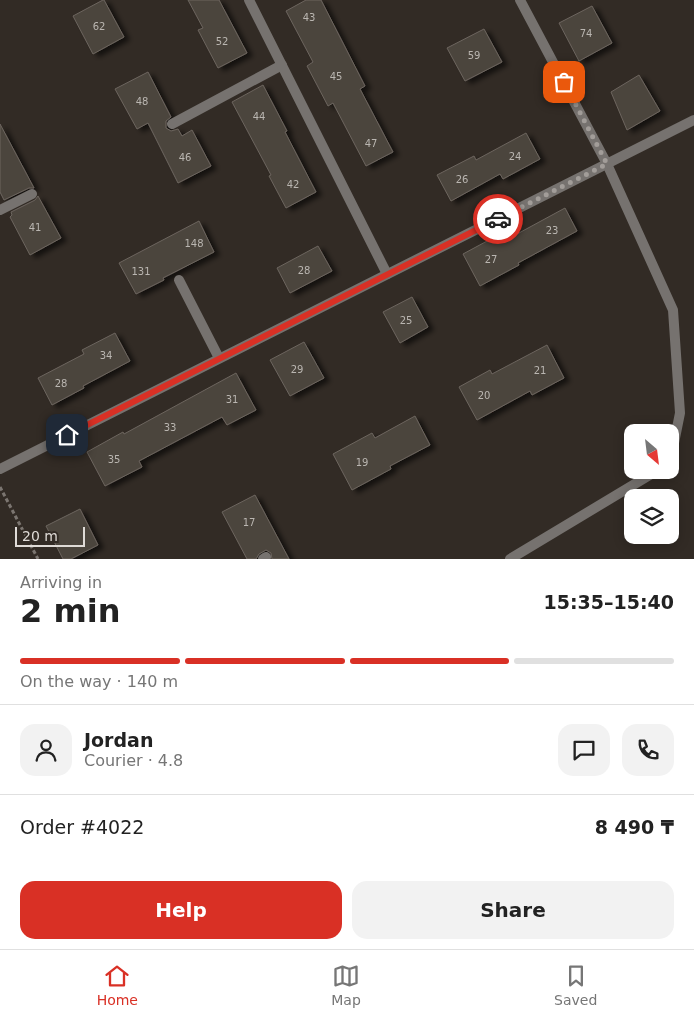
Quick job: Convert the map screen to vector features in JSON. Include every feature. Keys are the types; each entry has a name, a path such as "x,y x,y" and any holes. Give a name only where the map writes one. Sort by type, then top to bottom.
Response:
{"street":[{"path":"250,0 387,274"},
{"path":"520,0 607,164 673,310 680,413 678,424"},
{"path":"172,124 282,65"},
{"path":"0,469 694,120"},
{"path":"0,210 32,194"},
{"path":"179,280 219,358"},
{"path":"510,559 643,479"}],"path":[{"path":"0,487 38,559"}],"building":[{"path":"103,0 124,37 93,54 73,16"},
{"path":"188,0 219,0 247,53 218,68 198,30 203,28"},
{"path":"306,0 321,0 365,86 360,89 393,152 366,166 333,103 328,106 307,66 313,62 286,11"},
{"path":"592,6 612,43 579,61 559,23"},
{"path":"484,29 502,62 465,81 447,48"},
{"path":"148,72 171,117 166,121 166,128 171,131 178,129 182,136 192,130 211,166 178,183 148,123 137,129 115,89"},
{"path":"639,75 660,111 627,130 611,92"},
{"path":"263,85 316,192 286,208 269,176 271,175 232,102"},
{"path":"0,124 34,188 29,188 4,200 0,192"},
{"path":"526,133 540,159 503,179 500,174 451,201 437,175 474,156 476,160"},
{"path":"38,196 61,238 30,255 10,217 12,215 11,212 35,200"},
{"path":"565,208 577,231 480,286 463,254 502,233 506,240"},
{"path":"199,221 214,252 136,294 119,263"},
{"path":"318,246 332,271 290,293 277,268"},
{"path":"412,297 428,327 400,343 383,312"},
{"path":"115,333 130,361 52,405 38,378 84,354 82,350"},
{"path":"304,342 324,378 290,396 270,360"},
{"path":"547,345 564,378 532,395 530,391 477,420 459,387 490,370 492,374"},
{"path":"236,373 256,410 227,425 222,417 139,461 142,467 105,486 87,452"},
{"path":"415,416 430,445 390,466 391,469 352,490 333,454 372,433 375,438"},
{"path":"255,495 289,559 272,559 271,553 266,550 259,554 256,559 247,559 222,512"},
{"path":"80,509 98,545 71,559 63,559 46,526"}],"way so far":[{"path":"498,219 607,164 564,82"}],"route":[{"path":"67,435 498,219"}]}
